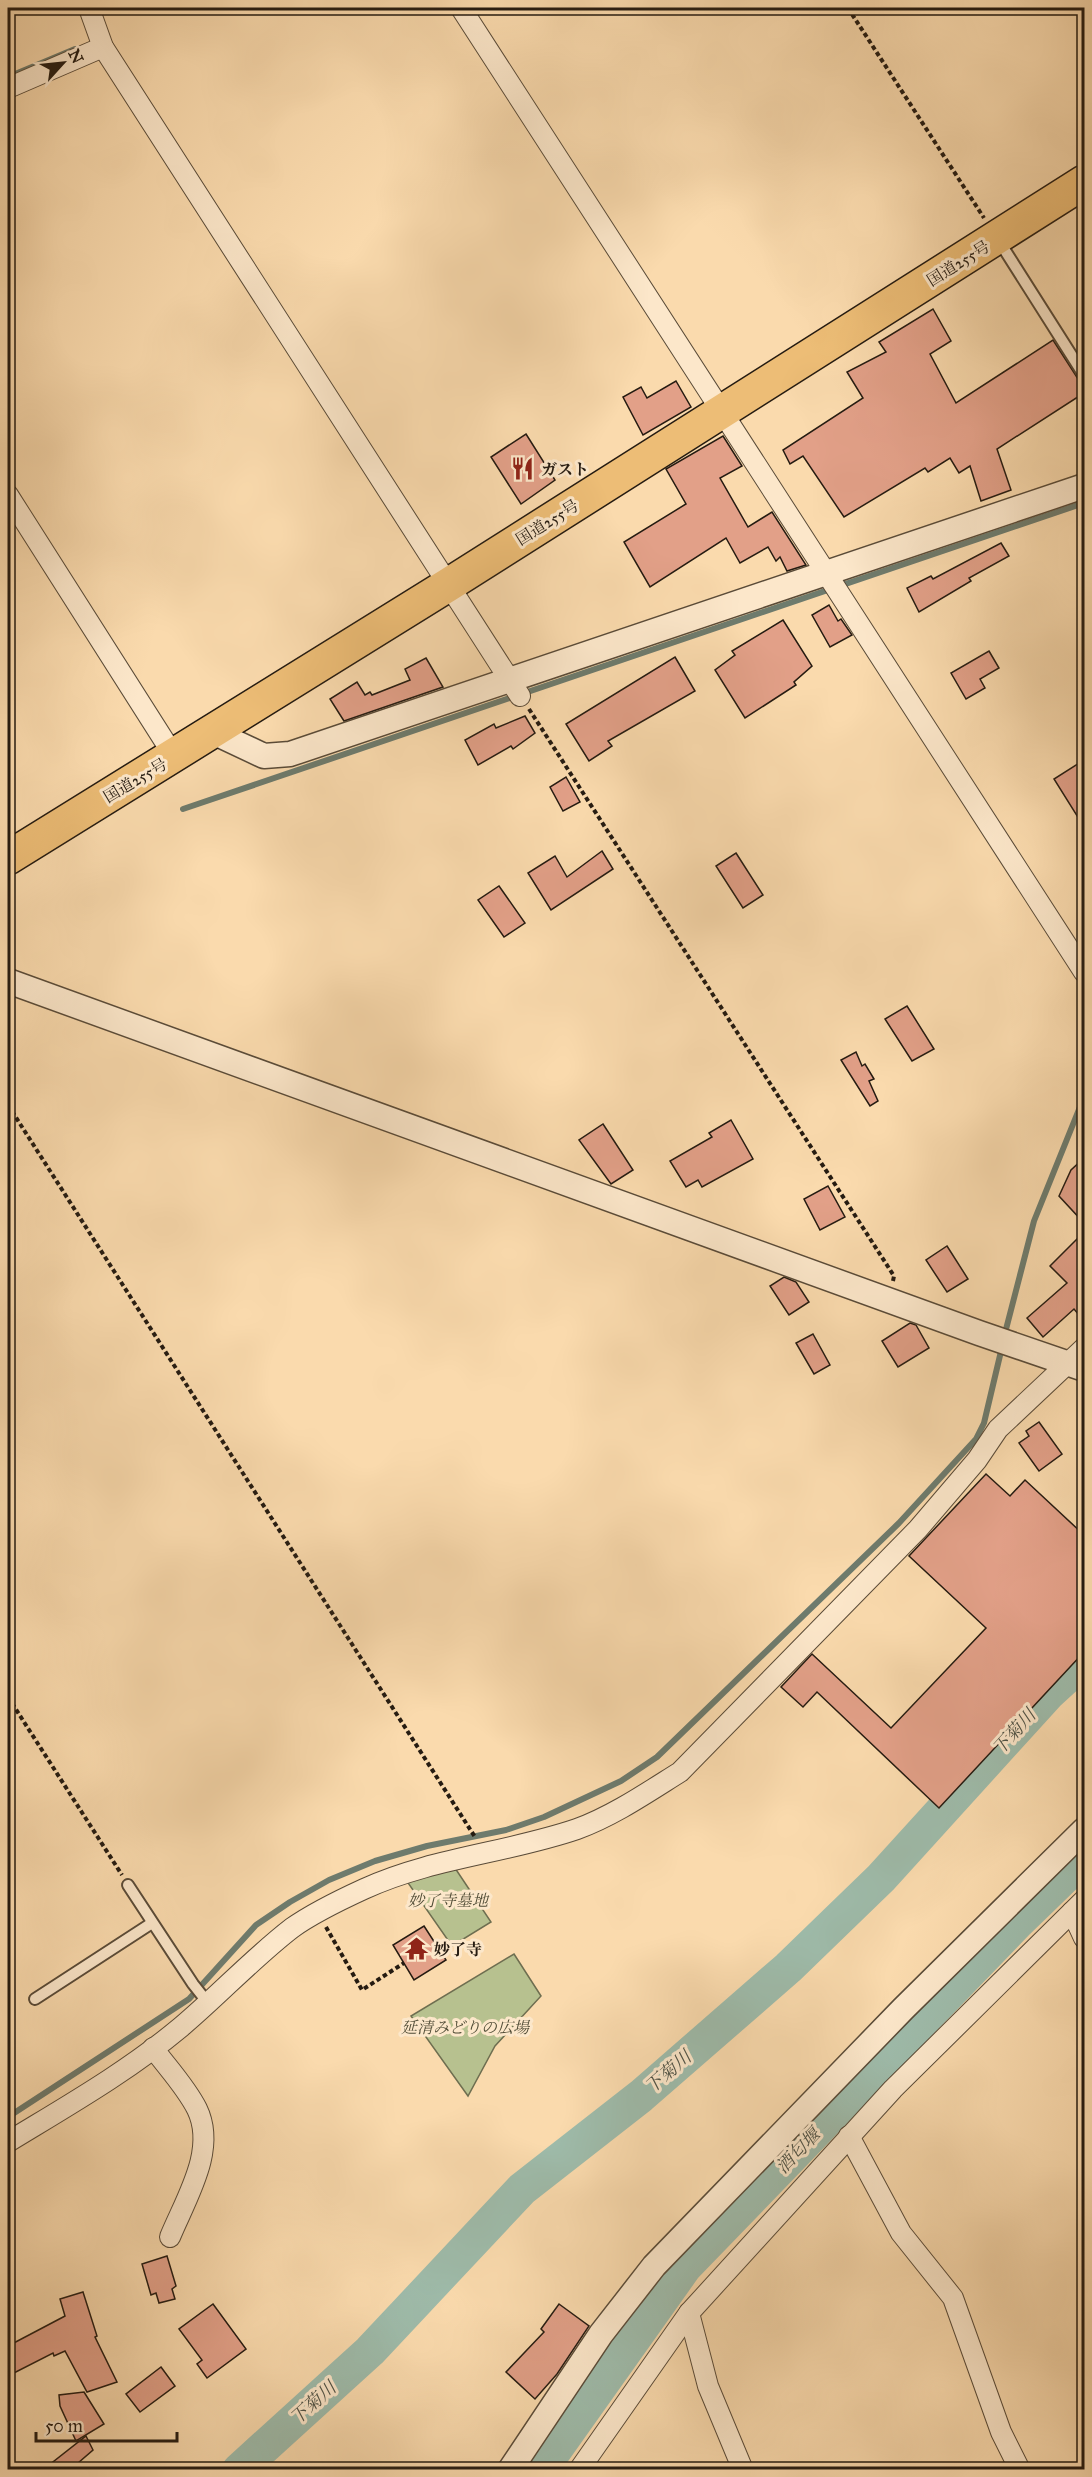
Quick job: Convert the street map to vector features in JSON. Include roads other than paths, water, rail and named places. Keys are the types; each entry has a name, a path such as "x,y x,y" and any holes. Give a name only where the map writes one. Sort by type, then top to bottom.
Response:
{"highway":[{"name":"国道255号","path":"8,858 448,585 1084,182"}],"street":[{"path":"89,8 103,47 513,686"},
{"path":"461,8 1084,972"},
{"path":"8,88 103,47"},
{"path":"213,732 264,756 290,754 513,686 826,572 1084,486"},
{"path":"8,495 174,756"},
{"path":"8,981 979,1333 1008,1343 1079,1360"},
{"path":"8,2142 119,2076 294,1927 318,1913 364,1889 401,1876 487,1855 579,1828 680,1772 918,1529 970,1468 998,1429 1079,1360"},
{"path":"510,2469 601,2334 654,2266 903,2009 1084,1830"},
{"path":"1078,1906 1084,1938"},
{"path":"579,2469 689,2313 849,2136 1078,1906"},
{"path":"153,2048 197,2109 204,2133 200,2163 170,2236"},
{"path":"849,2136 901,2233 953,2298 1001,2432 1020,2469"},
{"path":"689,2313 708,2386 743,2469"}],"lane":[{"path":"997,238 1084,375"},
{"path":"128,1885 206,2000"},
{"path":"35,1999 152,1923"}],"waterway":[{"path":"8,77 75,49"},
{"path":"183,809 1084,503"},
{"path":"1004,1337 1034,1221 1084,1097"},
{"path":"8,2117 189,1999 256,1925 329,1880 375,1861 427,1846 506,1830 544,1817 621,1781 657,1757 899,1523 976,1439 984,1423 1002,1347"},
{"name":"下菊川","path":"239,2470 370,2351 522,2189 641,2096 788,1968 881,1878 1048,1694 1084,1661"},
{"name":"酒匂堰","path":"541,2470 685,2267 1018,1922 1084,1858"}],"place":[{"name":"ガスト","path":"523,469"},
{"name":"妙了寺","path":"416,1949"}],"park label":[{"name":"妙了寺墓地","path":"448,1900"},
{"name":"延清みどりの広場","path":"465,2027"}]}
